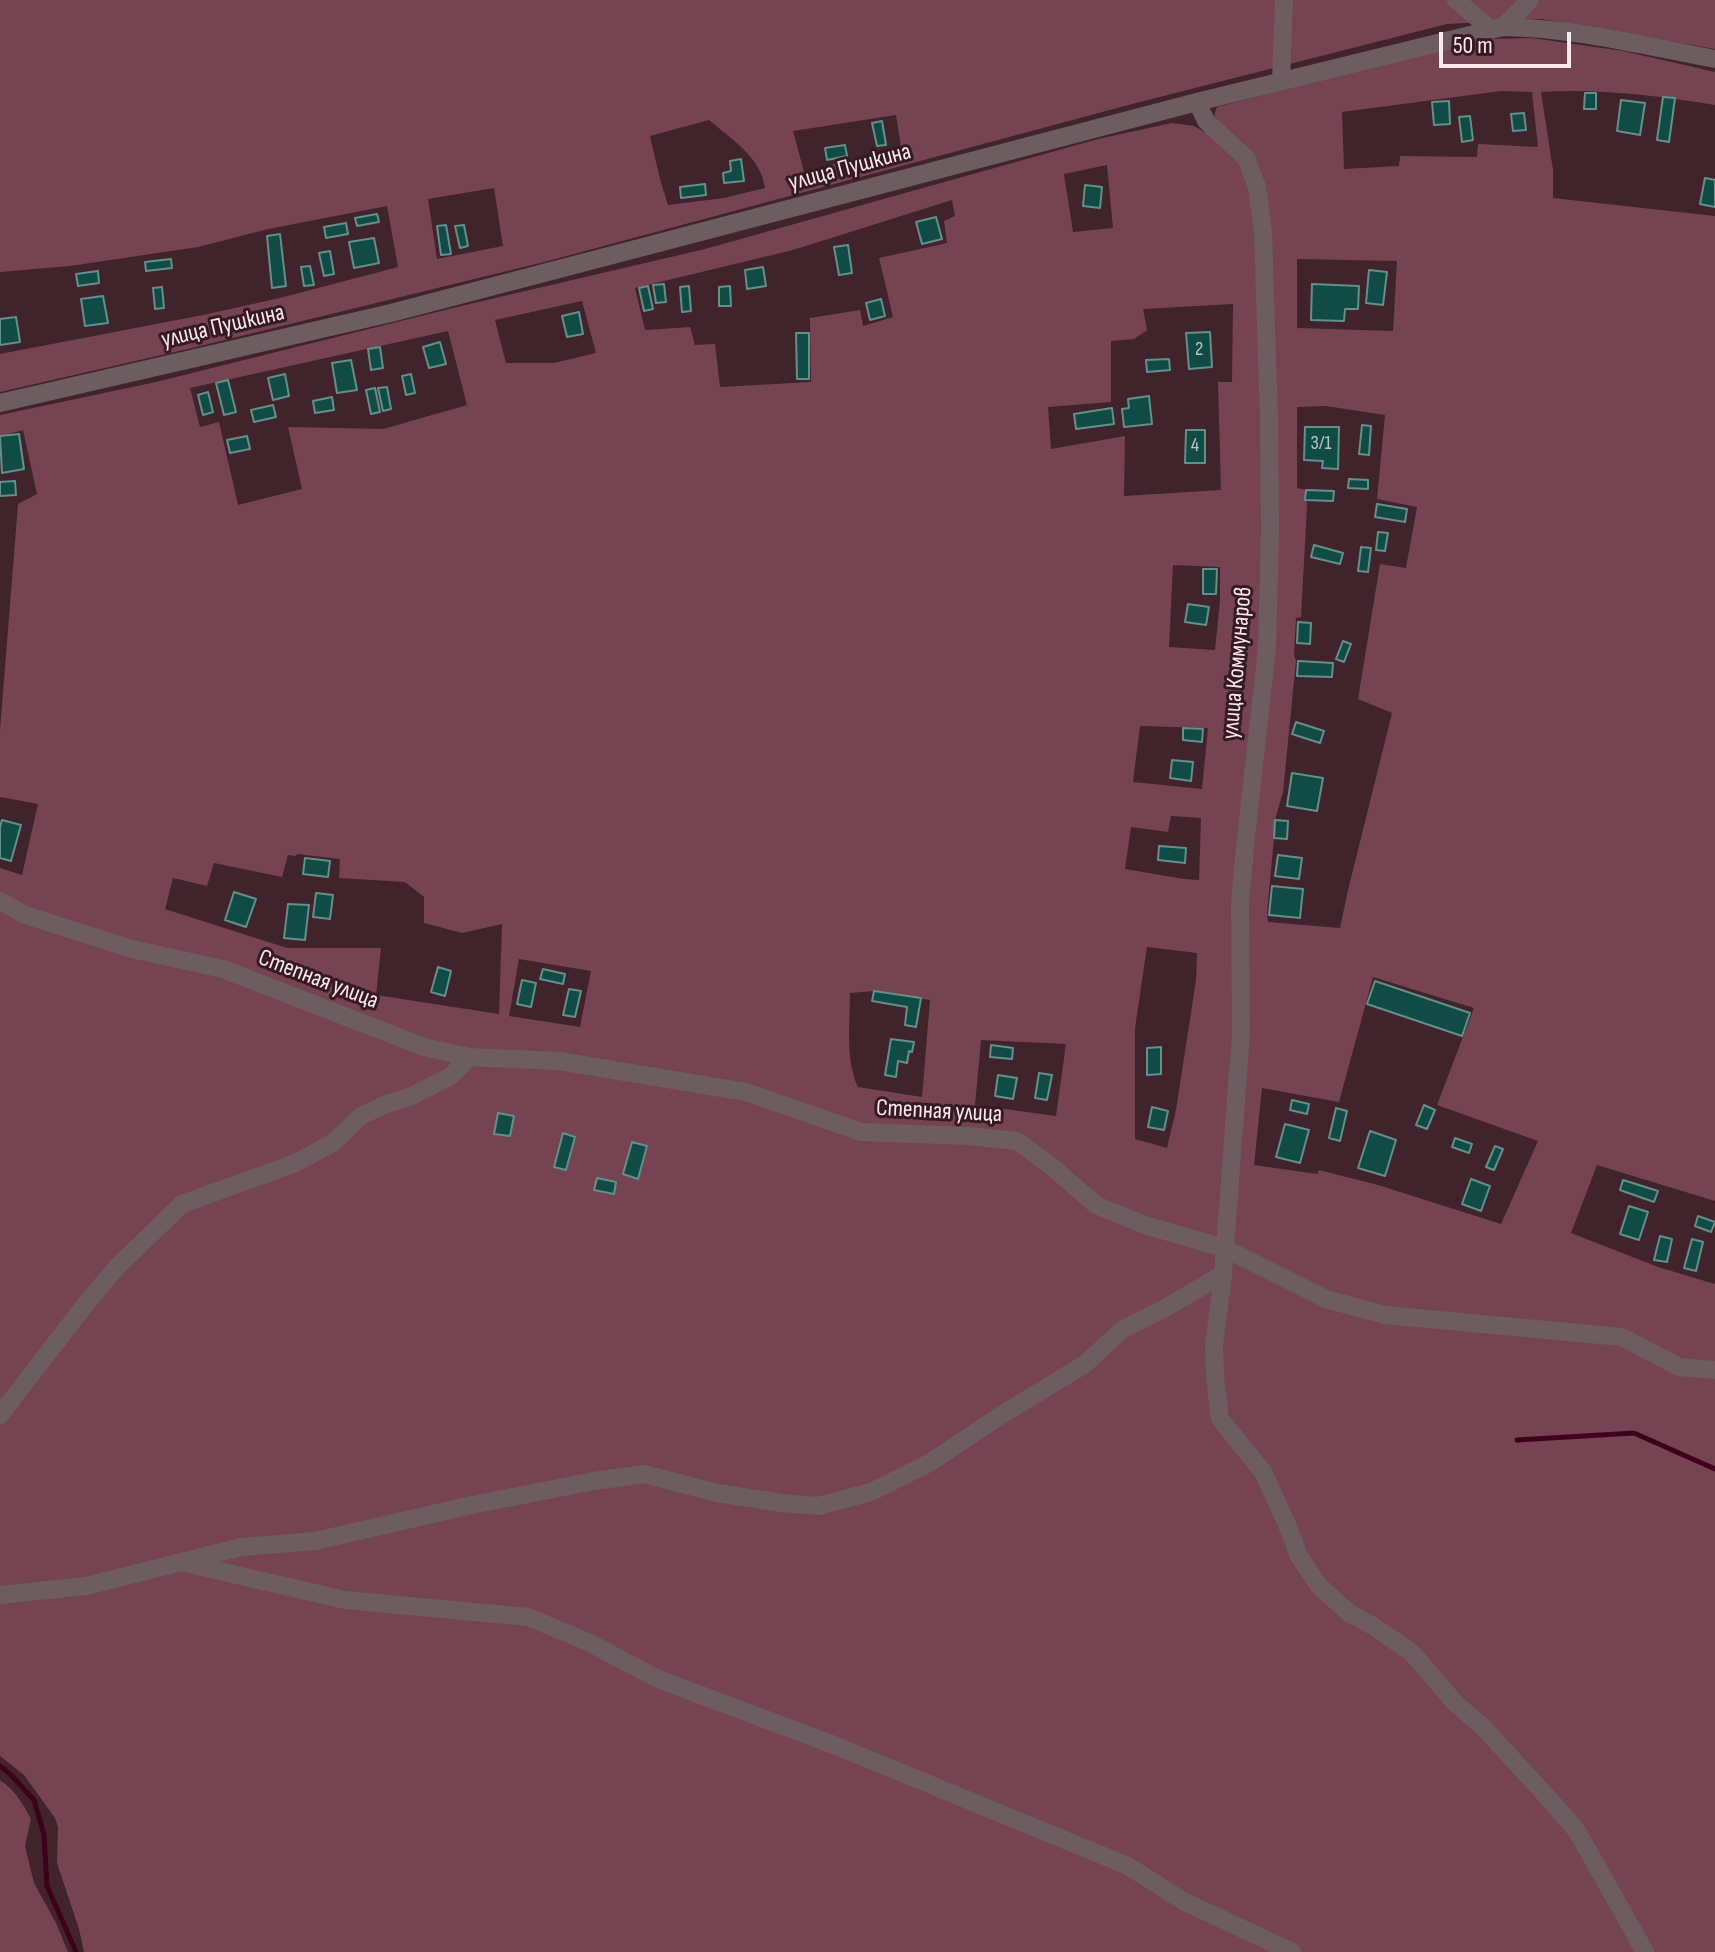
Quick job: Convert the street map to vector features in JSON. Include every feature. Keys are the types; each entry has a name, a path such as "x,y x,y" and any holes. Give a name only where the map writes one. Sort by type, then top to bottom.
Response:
{"street":[{"path":"1281,81 1284,0"},
{"path":"1456,0 1497,29 1530,0"},
{"name":"улица Пушкина","path":"0,403 391,313 1197,102 1497,29 1539,28 1715,59"},
{"name":"улица Коммунаров","path":"1197,102 1206,121 1246,158 1257,187 1263,232 1269,419 1267,648 1240,904 1241,1033 1223,1274 1214,1345 1220,1419 1263,1472 1299,1556 1319,1586 1349,1613 1411,1652 1456,1704 1482,1726 1551,1801 1577,1831 1645,1952"},
{"name":"Степная улица","path":"0,901 25,915 132,949 223,969 424,1047 469,1057 559,1061 746,1092 861,1132 1017,1141 1096,1205 1145,1225 1224,1248 1326,1299 1385,1315 1622,1337 1679,1367 1715,1370"},
{"path":"0,1415 117,1267 182,1204 293,1164 333,1143 361,1116 410,1097 451,1076 469,1057"},
{"path":"0,1595 86,1586 241,1547 315,1541 472,1505 644,1474 717,1493 818,1506 871,1492 929,1463 1085,1364 1123,1329 1223,1274"},
{"path":"178,1562 345,1600 528,1617 588,1642 658,1679 861,1756 1128,1866 1183,1901 1292,1952"}],"shaded area":[{"path":"0,0 1715,0 1715,49 1541,19 1447,24 1132,104 548,261 0,392 0,354 203,315 398,267 387,206 268,229 198,247 70,266 0,272","holes":["896,115 901,147 804,172 793,131","709,120 751,158 758,167 765,188 724,198 668,205 650,136","494,188 503,246 437,259 428,199"]},
{"path":"1532,38 1623,51 1715,72 1715,105 1628,94 1541,92 1553,170 1553,198 1715,216 1715,1201 1597,1165 1571,1233 1658,1267 1715,1284 1715,1952 84,1952 57,1863 58,1827 55,1818 24,1775 0,1756 0,909 204,969 432,1057 568,1069 686,1088 854,1124 730,1082 460,1050 26,910 0,894 0,868 22,875 38,804 0,797 0,730 18,504 37,494 23,430 0,436 0,415 156,382 705,249 1098,139 1172,123 1194,126 1220,141 1240,161 1253,189 1264,418 1262,649 1239,837 1247,992 1250,856 1272,655 1265,194 1214,116 1217,107 1447,47 1490,39","holes":["1501,91 1532,92 1538,147 1478,144 1477,157 1400,156 1399,166 1344,169 1342,112","1107,165 1113,228 1073,232 1064,174","952,200 955,216 944,221 947,243 879,258 893,317 863,326 860,310 810,318 811,382 720,387 715,344 695,345 690,327 645,330 635,288 793,250","1297,259 1397,261 1393,331 1297,328","582,301 596,353 554,363 506,363 495,320","1233,304 1232,382 1218,382 1221,490 1124,496 1125,436 1051,449 1048,407 1111,402 1111,341 1134,339 1147,330 1143,309","448,331 467,405 383,429 288,427 302,489 238,505 219,422 200,427 190,388","1326,406 1385,415 1377,499 1417,507 1406,568 1380,564 1358,699 1392,713 1340,928 1268,922 1267,913 1296,661 1296,618 1301,617 1306,490 1297,488 1297,407","1173,565 1220,567 1215,650 1169,647","1140,726 1208,728 1202,789 1133,782","1171,816 1201,818 1199,880 1125,869 1131,827 1168,832","288,855 340,859 339,878 405,882 424,897 424,923 462,933 502,924 499,1014 376,995 381,948 287,948 165,909 173,878 207,886 214,863 282,877","1147,947 1197,953 1196,980 1176,1110 1167,1148 1135,1139 1135,1028","519,959 591,971 580,1027 509,1016","1373,977 1474,1008 1437,1105 1538,1141 1501,1224 1378,1185 1319,1170 1317,1174 1254,1165 1262,1088 1339,1102","874,991 930,1000 922,1097 858,1087 850,1053 850,993","981,1040 1066,1044 1056,1116 975,1105"]},
{"path":"0,1780 22,1803 31,1819 25,1846 34,1883 68,1952 0,1952"}],"building":[{"path":"1585,93 1596,93 1596,109 1584,109"},
{"path":"1663,97 1675,98 1669,142 1657,140"},
{"path":"1621,100 1645,103 1640,135 1617,131"},
{"path":"1449,101 1450,124 1434,125 1432,102"},
{"path":"1524,113 1526,130 1513,131 1511,114"},
{"path":"1470,116 1473,140 1462,142 1459,117"},
{"path":"882,121 886,145 877,146 872,123"},
{"path":"845,145 847,156 827,160 825,148"},
{"path":"741,159 744,181 724,183 723,173 731,171 730,161"},
{"path":"1705,178 1715,180 1715,207 1700,204"},
{"path":"705,184 706,195 681,198 680,187"},
{"path":"1085,185 1102,187 1100,208 1083,206"},
{"path":"377,214 379,222 357,226 355,218"},
{"path":"936,217 942,239 922,244 916,222"},
{"path":"346,223 348,234 326,238 324,227"},
{"path":"446,225 451,254 441,255 437,226"},
{"path":"464,225 468,246 460,248 455,226"},
{"path":"280,234 286,286 272,288 267,236"},
{"path":"374,238 379,263 354,268 349,242"},
{"path":"848,245 852,273 839,275 834,247"},
{"path":"330,251 334,274 324,276 319,253"},
{"path":"171,259 172,268 146,271 145,262"},
{"path":"310,266 314,285 304,286 301,267"},
{"path":"763,267 766,286 747,289 745,270"},
{"path":"1369,270 1387,272 1383,305 1366,303"},
{"path":"98,271 99,283 78,286 76,274"},
{"path":"664,284 666,302 656,303 653,285"},
{"path":"1312,284 1359,286 1358,309 1345,309 1344,321 1311,320"},
{"path":"648,286 653,309 644,311 639,288"},
{"path":"689,286 691,311 682,312 680,287"},
{"path":"730,286 731,306 719,306 719,287"},
{"path":"162,287 164,308 155,309 153,288"},
{"path":"103,296 108,323 85,326 81,299"},
{"path":"881,299 885,316 870,320 866,303"},
{"path":"579,312 583,334 567,337 562,316"},
{"path":"16,317 20,342 0,345 0,319"},
{"path":"1210,332 1212,367 1189,369 1186,333"},
{"path":"796,333 809,333 809,379 797,379"},
{"path":"440,342 446,364 429,368 423,347"},
{"path":"380,347 383,368 371,370 368,349"},
{"path":"1169,359 1170,370 1147,372 1146,360"},
{"path":"351,360 357,390 337,393 332,363"},
{"path":"285,374 289,396 273,400 268,378"},
{"path":"411,374 415,393 406,395 402,376"},
{"path":"228,380 236,412 224,415 216,383"},
{"path":"387,387 391,409 383,411 378,388"},
{"path":"375,388 380,412 371,414 366,390"},
{"path":"208,392 213,412 203,415 198,395"},
{"path":"1149,396 1152,424 1124,427 1122,409 1129,408 1128,399"},
{"path":"332,397 334,410 315,413 313,401"},
{"path":"273,405 276,417 254,422 251,410"},
{"path":"1112,408 1114,424 1076,429 1074,414"},
{"path":"1362,425 1371,426 1369,455 1359,454"},
{"path":"1305,427 1339,427 1338,469 1322,468 1323,461 1304,460"},
{"path":"1186,430 1205,430 1205,463 1185,463"},
{"path":"19,434 24,469 2,473 0,436"},
{"path":"247,436 250,449 230,453 227,440"},
{"path":"1349,479 1368,480 1368,489 1348,488"},
{"path":"15,481 16,495 0,496 0,482"},
{"path":"1306,490 1334,491 1333,501 1305,500"},
{"path":"1377,504 1407,509 1405,522 1375,517"},
{"path":"1378,532 1388,533 1385,551 1376,550"},
{"path":"1314,545 1343,553 1340,564 1311,557"},
{"path":"1361,547 1371,548 1368,572 1358,571"},
{"path":"1203,569 1217,569 1216,594 1203,594"},
{"path":"1188,604 1209,607 1206,625 1185,622"},
{"path":"1298,622 1311,623 1310,644 1297,643"},
{"path":"1343,641 1351,644 1344,662 1336,659"},
{"path":"1298,661 1333,663 1332,677 1297,676"},
{"path":"1296,722 1324,731 1320,743 1292,734"},
{"path":"1183,728 1203,729 1202,742 1183,740"},
{"path":"1172,760 1193,762 1191,781 1170,778"},
{"path":"1292,773 1323,778 1317,811 1287,806"},
{"path":"2,820 21,825 11,861 0,858"},
{"path":"1275,820 1288,821 1287,839 1274,838"},
{"path":"1159,846 1186,848 1185,863 1158,860"},
{"path":"1278,855 1302,858 1299,879 1275,876"},
{"path":"305,858 330,861 328,877 303,874"},
{"path":"1272,886 1303,889 1300,918 1269,915"},
{"path":"234,892 256,899 246,927 225,920"},
{"path":"316,893 333,895 330,919 313,917"},
{"path":"288,904 309,905 305,940 284,938"},
{"path":"438,967 451,971 445,996 431,992"},
{"path":"543,969 565,974 563,984 540,979"},
{"path":"522,980 536,983 531,1007 517,1004"},
{"path":"1375,981 1470,1013 1462,1036 1367,1004"},
{"path":"569,989 581,991 575,1017 563,1015"},
{"path":"874,991 921,998 916,1027 905,1025 907,1007 872,1001"},
{"path":"891,1039 914,1042 907,1063 898,1061 896,1077 885,1075"},
{"path":"991,1045 1013,1048 1012,1059 990,1057"},
{"path":"1161,1047 1161,1074 1147,1075 1147,1048"},
{"path":"1039,1073 1052,1075 1047,1100 1035,1098"},
{"path":"998,1075 1017,1078 1013,1099 995,1096"},
{"path":"1292,1100 1309,1104 1307,1114 1290,1110"},
{"path":"1424,1105 1435,1110 1427,1129 1416,1125"},
{"path":"1152,1107 1168,1111 1164,1130 1148,1127"},
{"path":"1336,1108 1347,1111 1340,1141 1329,1138"},
{"path":"498,1113 514,1116 510,1136 494,1134"},
{"path":"1285,1124 1309,1130 1300,1163 1276,1157"},
{"path":"1370,1131 1396,1140 1385,1176 1358,1168"},
{"path":"563,1133 575,1137 566,1170 554,1167"},
{"path":"1455,1138 1472,1144 1469,1153 1452,1147"},
{"path":"632,1142 647,1146 638,1179 623,1174"},
{"path":"1495,1146 1503,1149 1494,1170 1486,1167"},
{"path":"597,1178 616,1182 614,1194 594,1190"},
{"path":"1471,1179 1490,1186 1481,1211 1462,1204"},
{"path":"1623,1180 1658,1191 1654,1202 1620,1190"},
{"path":"1629,1206 1648,1212 1639,1240 1620,1234"},
{"path":"1698,1216 1715,1222 1711,1232 1695,1226"},
{"path":"1660,1236 1672,1239 1667,1262 1654,1260"},
{"path":"1692,1239 1703,1242 1696,1271 1684,1268"}],"waterway":[{"path":"1517,1440 1634,1433 1715,1469"},
{"path":"0,1766 34,1800 44,1835 47,1886 76,1952"}]}
